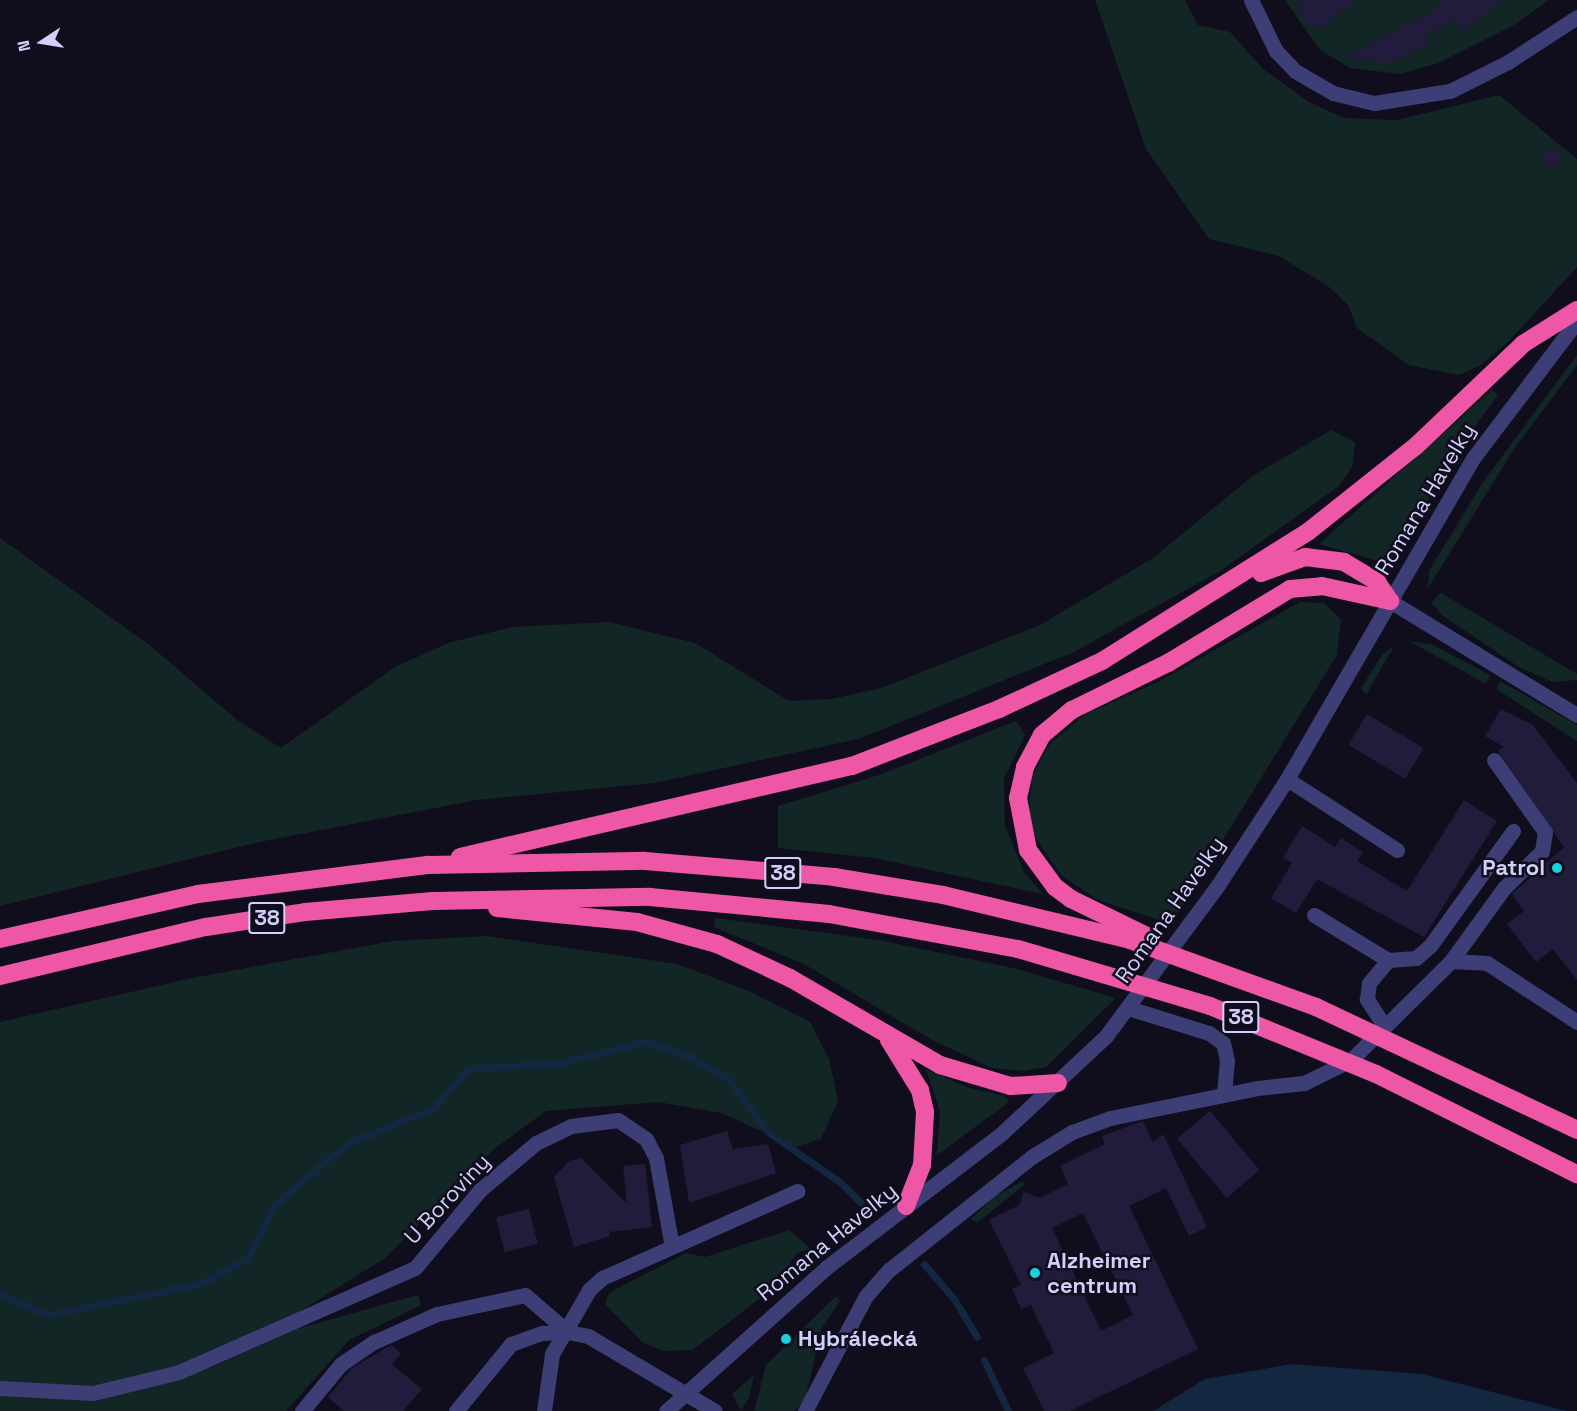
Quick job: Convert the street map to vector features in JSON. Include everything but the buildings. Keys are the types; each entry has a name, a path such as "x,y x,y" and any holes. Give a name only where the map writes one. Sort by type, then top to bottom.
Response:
{"highway":[{"path":"429,865 852,766 999,709 1102,662 1221,590 1365,490 1523,344 1577,310"},
{"path":"1221,590 1305,557 1323,558 1359,567 1377,582 1389,601"},
{"path":"1134,936 1054,887 1028,850 1018,798 1025,767 1042,735 1072,710 1168,663 1290,589 1322,586 1389,601"},
{"name":"38","path":"0,939 198,894 429,865 645,861 834,877 1011,909 1134,936 1401,1044 1577,1130"},
{"name":"38","path":"0,976 206,927 305,912 433,901 650,897 830,914 1018,950 1103,973 1272,1029 1376,1074 1577,1174"},
{"path":"433,901 637,922 717,945 790,978 886,1036 970,1076 1011,1086 1058,1083"},
{"path":"886,1036 920,1090 925,1112 922,1165 906,1206"}],"street":[{"path":"1252,0 1276,51 1295,71 1333,93 1374,102 1450,91 1508,62 1577,17"},
{"name":"Romana Havelky","path":"666,1411 686,1390 826,1267 906,1206 1058,1083 1128,1008 1287,779 1473,457 1577,321"},
{"path":"1389,601 1577,715"},
{"path":"804,1411 866,1296 889,1270 1033,1156 1072,1132 1110,1118 1224,1094 1304,1083 1326,1075 1351,1060 1383,1024 1451,961 1504,888 1542,851 1545,832 1494,760"},
{"path":"1287,779 1397,850"},
{"path":"1314,915 1388,960 1403,962 1430,946 1513,831"},
{"path":"1383,1024 1367,999 1369,983 1388,960"},
{"path":"1451,961 1487,963 1577,1022"},
{"path":"1128,1008 1209,1033 1223,1043 1227,1060 1224,1094"},
{"name":"U Boroviny","path":"0,1388 93,1393 179,1372 415,1268 480,1190 536,1143 571,1126 618,1120 646,1139 656,1158 672,1247"},
{"path":"544,1411 552,1354 568,1332 589,1290 602,1278 797,1191"},
{"path":"302,1411 341,1364 374,1342 437,1314 525,1295 568,1332"},
{"path":"456,1411 511,1344 542,1333 568,1332 588,1336 686,1390 715,1411"}],"green space":[{"path":"1095,0 1185,0 1198,25 1230,32 1263,69 1309,102 1344,118 1397,120 1499,95 1577,159 1577,267 1510,340 1479,366 1459,375 1409,365 1357,328 1348,305 1328,286 1279,256 1209,239 1146,149"},
{"path":"1285,0 1549,0 1514,25 1436,64 1399,74 1350,68 1320,50"},
{"path":"1577,355 1577,365 1516,446 1428,588 1429,571 1483,482"},
{"path":"1492,390 1498,395 1462,444 1389,564 1319,544"},
{"path":"1331,430 1355,442 1353,465 1339,486 1220,571 1074,652 858,739 654,783 477,800 259,842 0,906 0,538 152,647 237,720 281,748 395,667 448,643 513,627 609,622 695,643 789,701 832,699 881,688 1040,625 1153,558 1254,475"},
{"path":"1441,593 1577,674 1577,680 1552,682 1519,667 1443,616 1431,602"},
{"path":"1300,602 1324,603 1341,620 1337,655 1171,924 1098,900 1061,875 1035,837 1029,813 1032,777 1049,745 1086,714 1158,682"},
{"path":"1409,641 1431,644 1490,675 1486,684"},
{"path":"1394,646 1366,695 1361,688 1382,655"},
{"path":"1500,681 1577,725 1577,741 1496,689"},
{"path":"1016,721 1025,735 1004,779 1005,826 1024,872 1043,894 874,858 778,848 778,806 879,775"},
{"path":"715,918 878,940 1013,968 1116,998 1046,1067 1024,1071 992,1068 932,1040 804,964 714,927"},
{"path":"487,936 677,964 749,991 810,1022 829,1059 838,1101 821,1139 797,1147 721,1113 658,1102 546,1111 494,1149 385,1258 206,1370 293,1330 418,1295 421,1305 349,1340 286,1411 0,1411 0,1022 192,978 393,941"},
{"path":"926,1069 969,1088 1004,1096 1009,1102 937,1155 940,1111"},
{"path":"1023,1181 1024,1185 977,1223 971,1219 995,1196"},
{"path":"789,1230 811,1249 797,1253 768,1292 693,1350 663,1351 643,1343 605,1304 609,1293 686,1253 705,1257"},
{"path":"836,1296 840,1301 822,1328 805,1399 794,1411 754,1411 766,1365"},
{"path":"754,1375 749,1398 741,1411 732,1394"}],"water":[{"path":"1292,1364 1421,1374 1567,1411 1153,1411 1205,1379"}],"waterway":[{"path":"0,1294 48,1315 199,1284 247,1259 274,1205 327,1160 353,1141 434,1108 468,1068 555,1064 647,1041 689,1056 729,1080 768,1132 841,1183 860,1202"},
{"path":"924,1264 954,1299 977,1337"},
{"path":"984,1360 1008,1411"}],"place":[{"name":"Patrol","path":"1557,868"},
{"name":"Alzheimer centrum","path":"1035,1273"},
{"name":"Hybrálecká","path":"786,1339"}]}
